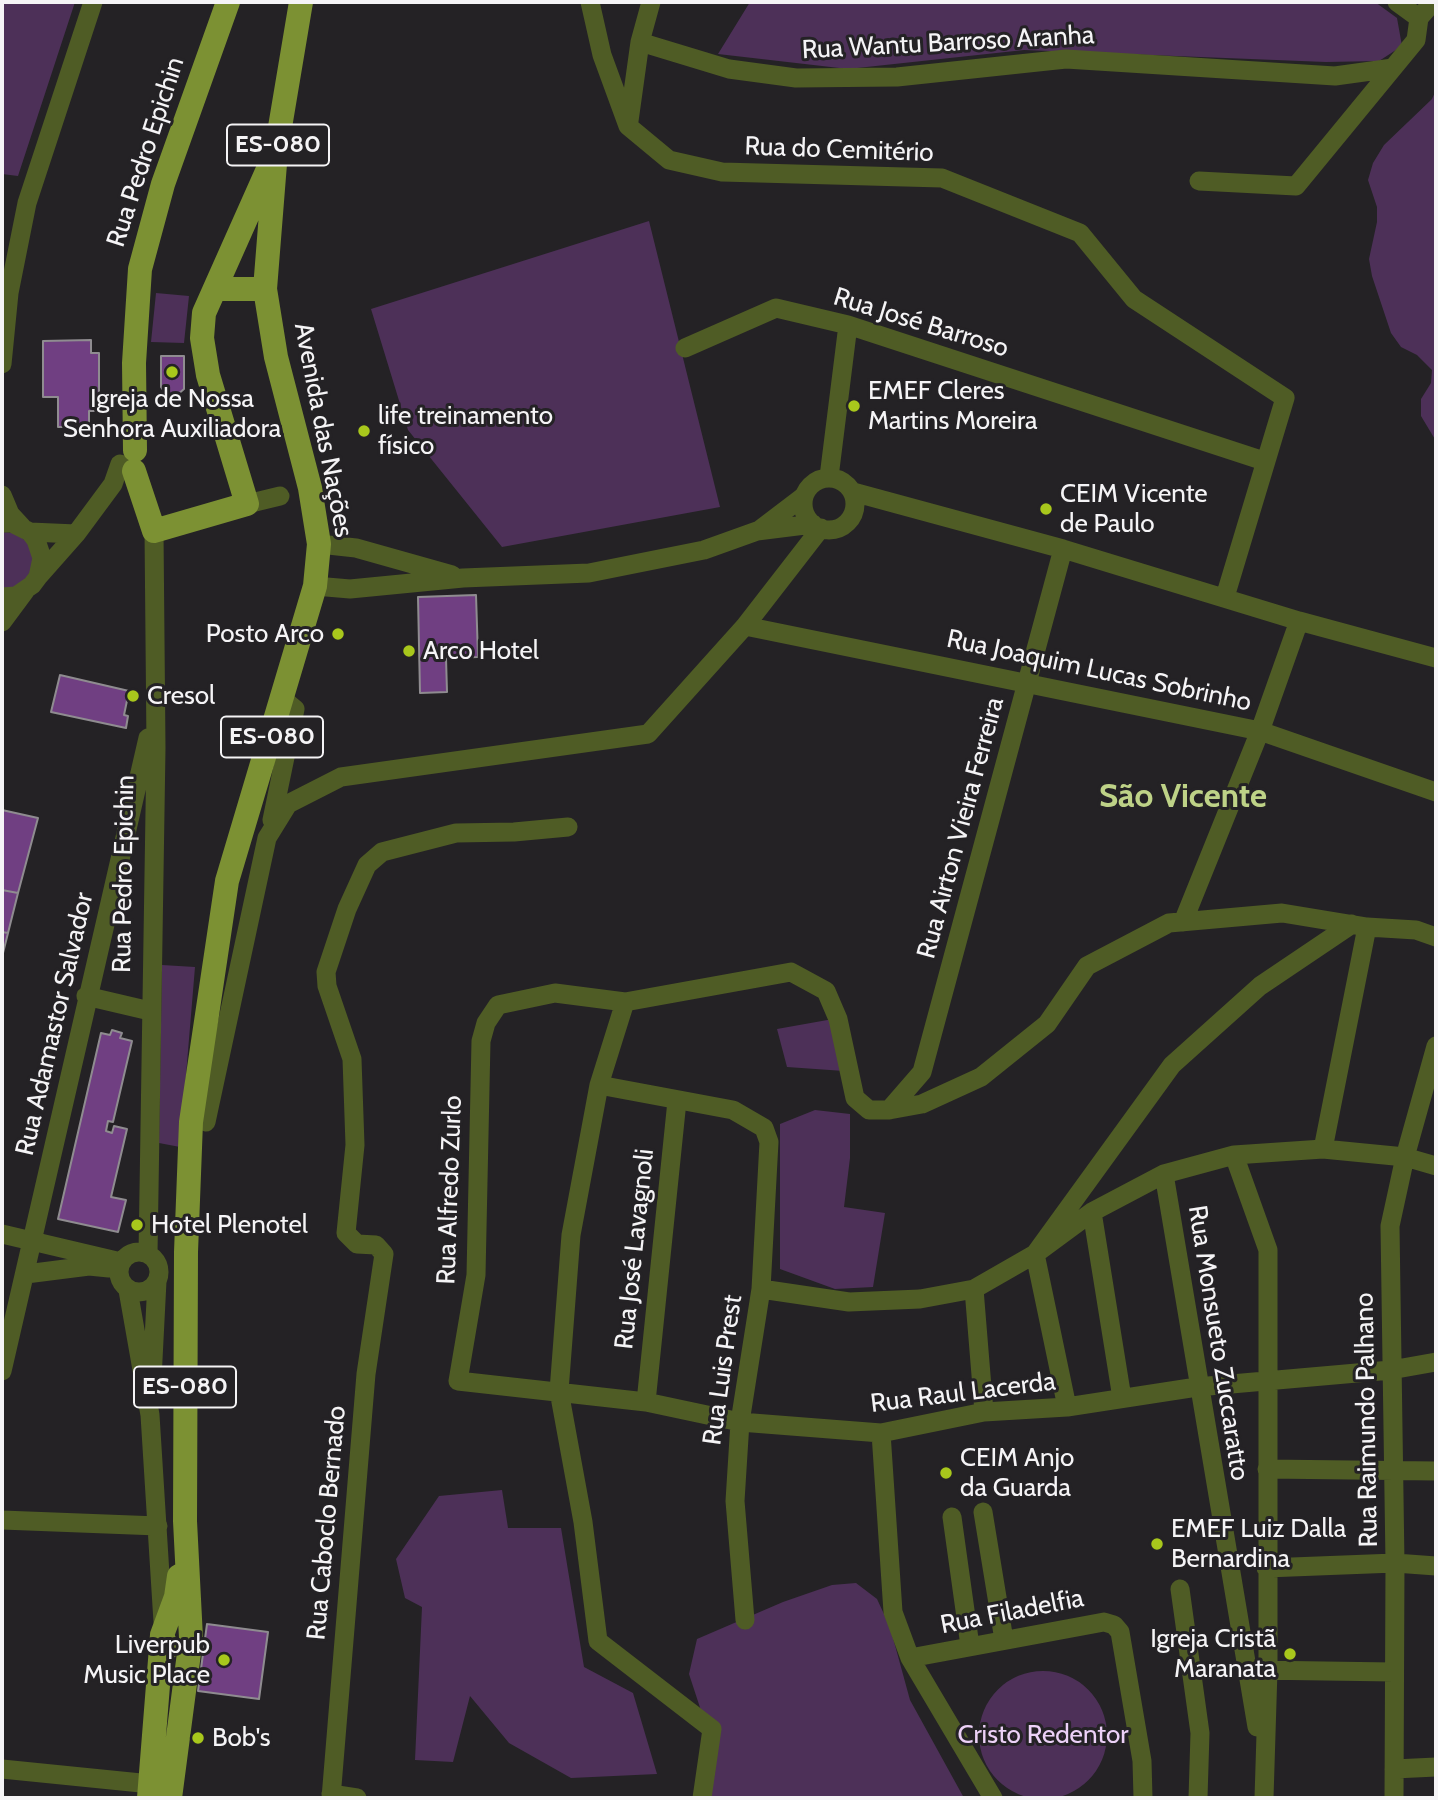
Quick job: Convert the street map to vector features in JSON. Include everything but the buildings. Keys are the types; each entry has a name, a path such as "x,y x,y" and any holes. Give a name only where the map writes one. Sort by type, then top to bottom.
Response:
{"main road":[{"name":"Rua Pedro Epichin","path":"154,531 144,497 129,467 141,269 163,184 228,2"},
{"name":"Avenida das Nações","path":"175,1620 185,1521 186,1252 191,1122 214,986 227,881 284,699 315,586 319,544 310,488 276,357 265,289 276,151 300,2"},
{"path":"154,531 247,504 208,375 202,338 204,313 276,151"},
{"path":"215,289 265,289"},
{"name":"Avenida das Nações","path":"186,1252 206,1122 214,986"},
{"name":"Avenida das Nações","path":"175,1620 185,1521"},
{"name":"ES-080","path":"157,1794 175,1620"}],"street":[{"path":"2,365 9,293 27,203 93,2"},
{"path":"590,2 602,55 628,125"},
{"path":"628,125 640,43 650,2"},
{"path":"1396,2 1419,18"},
{"path":"1199,181 1296,186 1416,40 1419,18 1433,2"},
{"name":"Rua Wantu Barroso Aranha","path":"640,43 729,69 796,78 897,77 1066,59 1335,76 1393,68"},
{"name":"Rua do Cemitério","path":"628,125 669,160 722,172 942,178 1080,233 1134,299 1285,398 1265,461"},
{"name":"Rua José Barroso","path":"685,348 776,308 848,325 1265,461"},
{"path":"829,477 848,325"},
{"path":"1225,597 1265,461"},
{"path":"2,622 129,467"},
{"path":"757,531 804,496 812,484 829,477 843,481 853,492 1063,549 1299,621 1436,658"},
{"path":"315,586 350,589 463,578 589,573 704,550 757,531 817,526 837,529 845,524 855,508 853,492"},
{"path":"2,495 10,514 40,548 41,568 31,584 2,597"},
{"path":"247,504 280,496"},
{"path":"804,496 804,511 817,526"},
{"path":"2,523 26,529 76,534"},
{"path":"283,799 341,776 648,734 745,626 817,526"},
{"name":"Rua Pedro Epichin","path":"148,1254 151,747 155,689 154,531"},
{"path":"319,544 356,548 463,578"},
{"name":"Rua Airton Vieira Ferreira","path":"889,1110 922,1072 1063,549"},
{"path":"1183,922 1260,731 1299,621"},
{"name":"Rua Joaquim Lucas Sobrinho","path":"745,626 1260,731 1436,792"},
{"path":"206,1122 267,838 283,799 295,709 284,699"},
{"name":"Rua Adamastor Salvador","path":"2,1371 34,1242 86,996 151,747"},
{"name":"Rua Caboclo Bernado","path":"331,1796 366,1374 384,1254 376,1245 357,1244 346,1233 355,1145 352,1059 327,986 326,972 347,909 367,865 382,852 456,833 514,832 568,827"},
{"path":"702,1798 712,1729 598,1641 583,1522 559,1391 571,1235 599,1085 625,1002 791,972 826,991 838,1019 855,1098 869,1110 889,1110 922,1104 981,1077 1047,1024 1087,966 1169,923 1282,913 1360,926 1416,930 1436,937"},
{"path":"1323,1149 1360,926"},
{"path":"1067,1407 1035,1254 1172,1065 1260,986 1360,926"},
{"name":"Rua Alfredo Zurlo","path":"458,1381 476,1275 481,1041 486,1023 498,1005 555,993 625,1002"},
{"path":"86,996 150,1011"},
{"name":"Rua Raimundo Palhano","path":"1394,1798 1395,1563 1390,1226 1405,1157 1436,1046"},
{"path":"599,1085 677,1101"},
{"name":"Rua Luis Prest","path":"677,1101 733,1110 764,1128 769,1142 761,1289 740,1422 735,1501 745,1620"},
{"name":"Rua José Lavagnoli","path":"646,1402 677,1101"},
{"path":"761,1289 849,1302 920,1299 974,1289 1035,1254 1092,1212 1164,1174 1234,1154 1323,1149 1405,1157 1436,1166"},
{"name":"Rua Monsueto Zuccaratto","path":"1234,1154 1268,1250 1268,1670 1264,1798"},
{"name":"Rua Monsueto Zuccaratto","path":"1164,1174 1197,1387 1265,1769"},
{"path":"1092,1212 1122,1398"},
{"path":"2,1234 90,1261 120,1265 136,1251 148,1254 159,1269 150,1415"},
{"path":"26,1274 90,1261"},
{"path":"120,1265 120,1280 128,1290 150,1415 158,1526 175,1620"},
{"path":"128,1290 148,1290 157,1281"},
{"path":"974,1289 984,1412"},
{"name":"Rua Raul Lacerda","path":"458,1381 646,1402 740,1422 881,1433 984,1412 1067,1407 1197,1387 1391,1370 1436,1362"},
{"path":"881,1433 893,1612 910,1658 993,1798"},
{"path":"1266,1469 1436,1471"},
{"path":"983,1513 1004,1640"},
{"path":"952,1517 970,1646"},
{"path":"2,1520 158,1526"},
{"path":"1266,1568 1395,1563 1436,1566"},
{"path":"1180,1589 1200,1732 1198,1798"},
{"name":"Rua Filadelfia","path":"910,1658 1104,1622 1114,1625 1120,1632 1142,1762 1143,1798"},
{"path":"1247,1669 1394,1672"},
{"path":"1394,1769 1436,1767"},
{"path":"2,1769 157,1794"},
{"path":"331,1796 357,1798"}],"green space":[{"path":"2,2 75,2 18,176 2,174"},
{"path":"750,2 1375,2 1397,18 1402,46 1379,61 1326,62 1024,50 848,69 718,54"},
{"path":"1436,90 1436,441 1421,416 1421,399 1431,383 1432,370 1417,355 1401,347 1391,333 1372,276 1369,259 1377,222 1377,207 1368,180 1373,163 1384,145 1432,99"},
{"path":"649,221 720,507 502,547 408,430 371,309"},
{"path":"156,293 189,296 184,343 151,342"},
{"path":"2,532 15,533 29,543 35,566 21,586 2,590"},
{"path":"162,965 195,967 180,1147 159,1143"},
{"path":"833,1019 844,1071 787,1067 777,1029"},
{"path":"815,1110 850,1114 850,1158 844,1207 885,1213 873,1287 835,1289 780,1269 780,1124"},
{"path":"502,1490 508,1528 561,1528 584,1667 633,1693 657,1774 571,1778 509,1743 470,1696 453,1762 415,1760 422,1607 405,1598 396,1559 439,1496"},
{"path":"856,1583 877,1599 890,1627 910,1700 964,1798 708,1798 710,1738 689,1674 697,1639 783,1602 832,1585"},
{"name":"Cristo Redentor","path":"1043,1671 1067,1676 1088,1690 1102,1711 1107,1735 1102,1759 1088,1780 1067,1794 1043,1799 1019,1794 998,1780 984,1759 979,1735 984,1711 998,1690 1019,1676"}],"place":[{"name":"Igreja de Nossa Senhora Auxiliadora","path":"172,372"},
{"name":"EMEF Cleres Martins Moreira","path":"854,406"},
{"name":"life treinamento físico","path":"364,431"},
{"name":"CEIM Vicente de Paulo","path":"1046,509"},
{"name":"Posto Arco","path":"338,634"},
{"name":"Arco Hotel","path":"409,651"},
{"name":"Cresol","path":"133,696"},
{"name":"Hotel Plenotel","path":"137,1225"},
{"name":"CEIM Anjo da Guarda","path":"946,1473"},
{"name":"EMEF Luiz Dalla Bernardina","path":"1157,1544"},
{"name":"Igreja Cristã Maranata","path":"1290,1654"},
{"name":"Liverpub Music Place","path":"224,1660"},
{"name":"Bob's","path":"198,1738"}],"district":[{"name":"São Vicente","path":"1183,797"}]}
